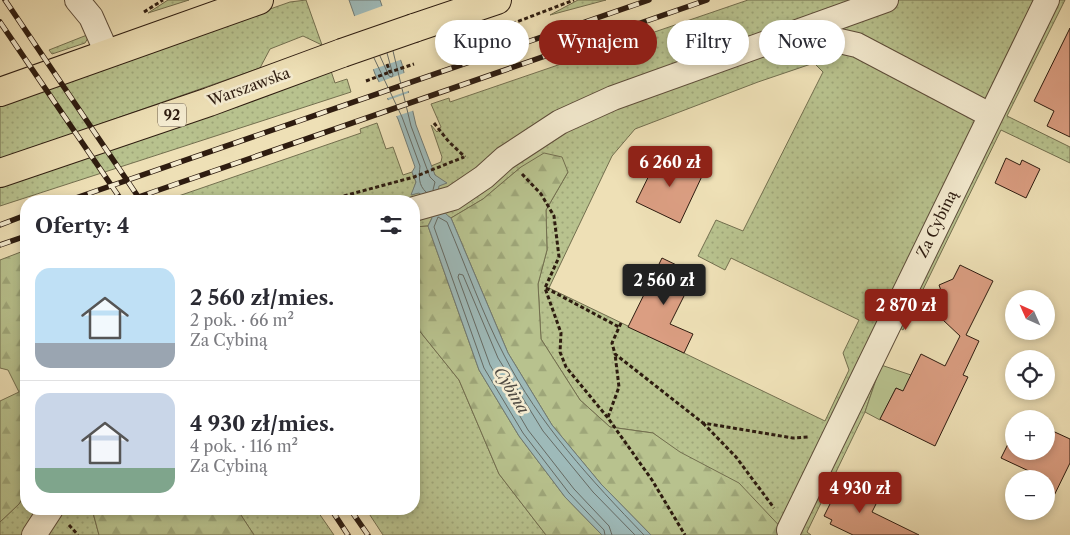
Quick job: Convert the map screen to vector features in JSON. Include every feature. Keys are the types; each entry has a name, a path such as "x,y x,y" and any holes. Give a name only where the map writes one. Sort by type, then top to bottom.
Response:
{"main road":[{"path":"0,92 259,0"},
{"name":"Warszawska","path":"0,173 209,102 342,53 497,0"}],"street":[{"path":"77,0 91,17 107,53"},
{"path":"832,20 886,0"},
{"name":"Za Cybiną","path":"788,530 1047,0"},
{"path":"845,42 857,45 990,116"},
{"path":"420,207 453,198 484,177 506,158 560,122 613,98 759,46"},
{"path":"34,535 47,515"}],"path":[{"path":"142,14 164,0"},
{"path":"523,20 574,0"},
{"path":"387,64 390,72"},
{"path":"366,81 414,64"},
{"path":"434,123 449,142 484,177"},
{"path":"347,195 414,177 464,157"},
{"path":"506,158 541,194 554,216 558,257 545,288 561,332 560,352 566,367 608,418 652,480 685,535"},
{"path":"545,288 619,327"},
{"path":"608,418 619,387 612,343 621,323"},
{"path":"614,354 703,423 736,457 762,490 788,530"},
{"path":"703,423 793,438 834,436"}],"green space":[{"path":"168,0 189,0 148,13"},
{"path":"306,0 322,45 303,36 270,49 260,68 0,159 0,104 290,2"},
{"path":"578,0 606,0 550,15"},
{"path":"748,0 1065,0 1007,116 1070,147 1070,163 1001,130 903,330 900,328 881,365 865,412 807,532 811,535 788,535 653,433 610,427 580,400 541,339 538,284 547,250 546,210 568,172 521,167 483,199 451,218 444,214 432,218 428,226 420,227 420,195 412,195 419,192 435,175 431,166 441,162 442,157 431,125 437,132 441,127 431,104 449,98 450,102 558,65 657,65 657,31 667,28 667,65 749,65 749,20 690,20","holes":["759,20 845,20 845,65 816,65 823,72 743,231 716,220 698,256 725,270 731,258 859,320 843,353 849,370 825,421 549,288 612,156 635,129 808,65 759,65"]},
{"path":"87,35 88,38 85,43 52,54 49,50"},
{"path":"331,71 335,83 347,79 351,92 34,195 20,195 20,200 0,206 0,187"},
{"path":"377,123 386,149 393,147 403,175 412,172 416,182 412,195 181,195 361,133 360,129"},
{"path":"544,153 562,157 568,172 546,210 547,250 538,284 541,339 580,400 610,427 653,433 680,452 739,483 788,535 651,535 601,484 552,425 508,353 451,218 483,199 521,167"},
{"path":"428,226 479,370 519,436 565,497 602,535 546,535 499,474 459,380 420,331 420,227"},
{"path":"20,252 20,502 0,522 0,401 19,392 8,370 0,368 0,260"},
{"path":"420,331 459,380 499,474 546,535 383,535 370,515 420,515"},
{"path":"881,365 911,375 916,398 896,388 880,420 865,412"},
{"path":"20,502 20,515 38,515 25,535 0,535 0,522"},
{"path":"56,515 94,515 99,535 44,535"},
{"path":"94,515 241,515 254,535 99,535"},
{"path":"241,515 320,515 334,535 254,535"}],"water":[{"name":"Cybina","path":"349,0 380,0 402,64 416,125 435,175 447,183 439,186 440,204 444,212 451,218 508,353 552,425 601,484 651,535 602,535 565,497 519,436 479,370 428,226 432,218 424,197 419,193 411,195 416,182 412,172 415,167 398,119 375,74"}],"pier":[{"path":"385,5 403,59 371,70 352,17"},
{"path":"407,72 411,90 385,99 377,83"},
{"path":"411,92 415,110 394,117 386,101"}],"building":[{"path":"1070,28 1070,137 1047,126 1054,111 1034,101"},
{"path":"660,153 703,174 680,223 636,202"},
{"path":"1006,158 1020,165 1022,160 1040,169 1026,198 995,183"},
{"path":"662,258 695,274 670,324 693,334 684,353 628,327"},
{"path":"960,265 993,281 966,335 979,341 963,375 968,377 935,446 880,419 896,388 903,391 921,354 945,366 960,336 943,320 943,316 937,313 944,299 939,285 953,279"},
{"path":"1055,432 1070,439 1070,463 1055,494 1055,470 1027,470 1005,460 1055,460"},
{"path":"1005,450 1005,460 1001,458"},
{"path":"842,480 879,498 872,512 919,535 853,535 830,524 832,520 824,516"}],"railway":[{"path":"5,0 137,195"},
{"path":"84,195 649,0"},
{"path":"144,195 707,0"},
{"path":"0,22 118,195"},
{"path":"0,225 20,217"},
{"path":"0,245 20,238"},
{"path":"335,515 348,535"},
{"path":"354,515 368,535"}]}
